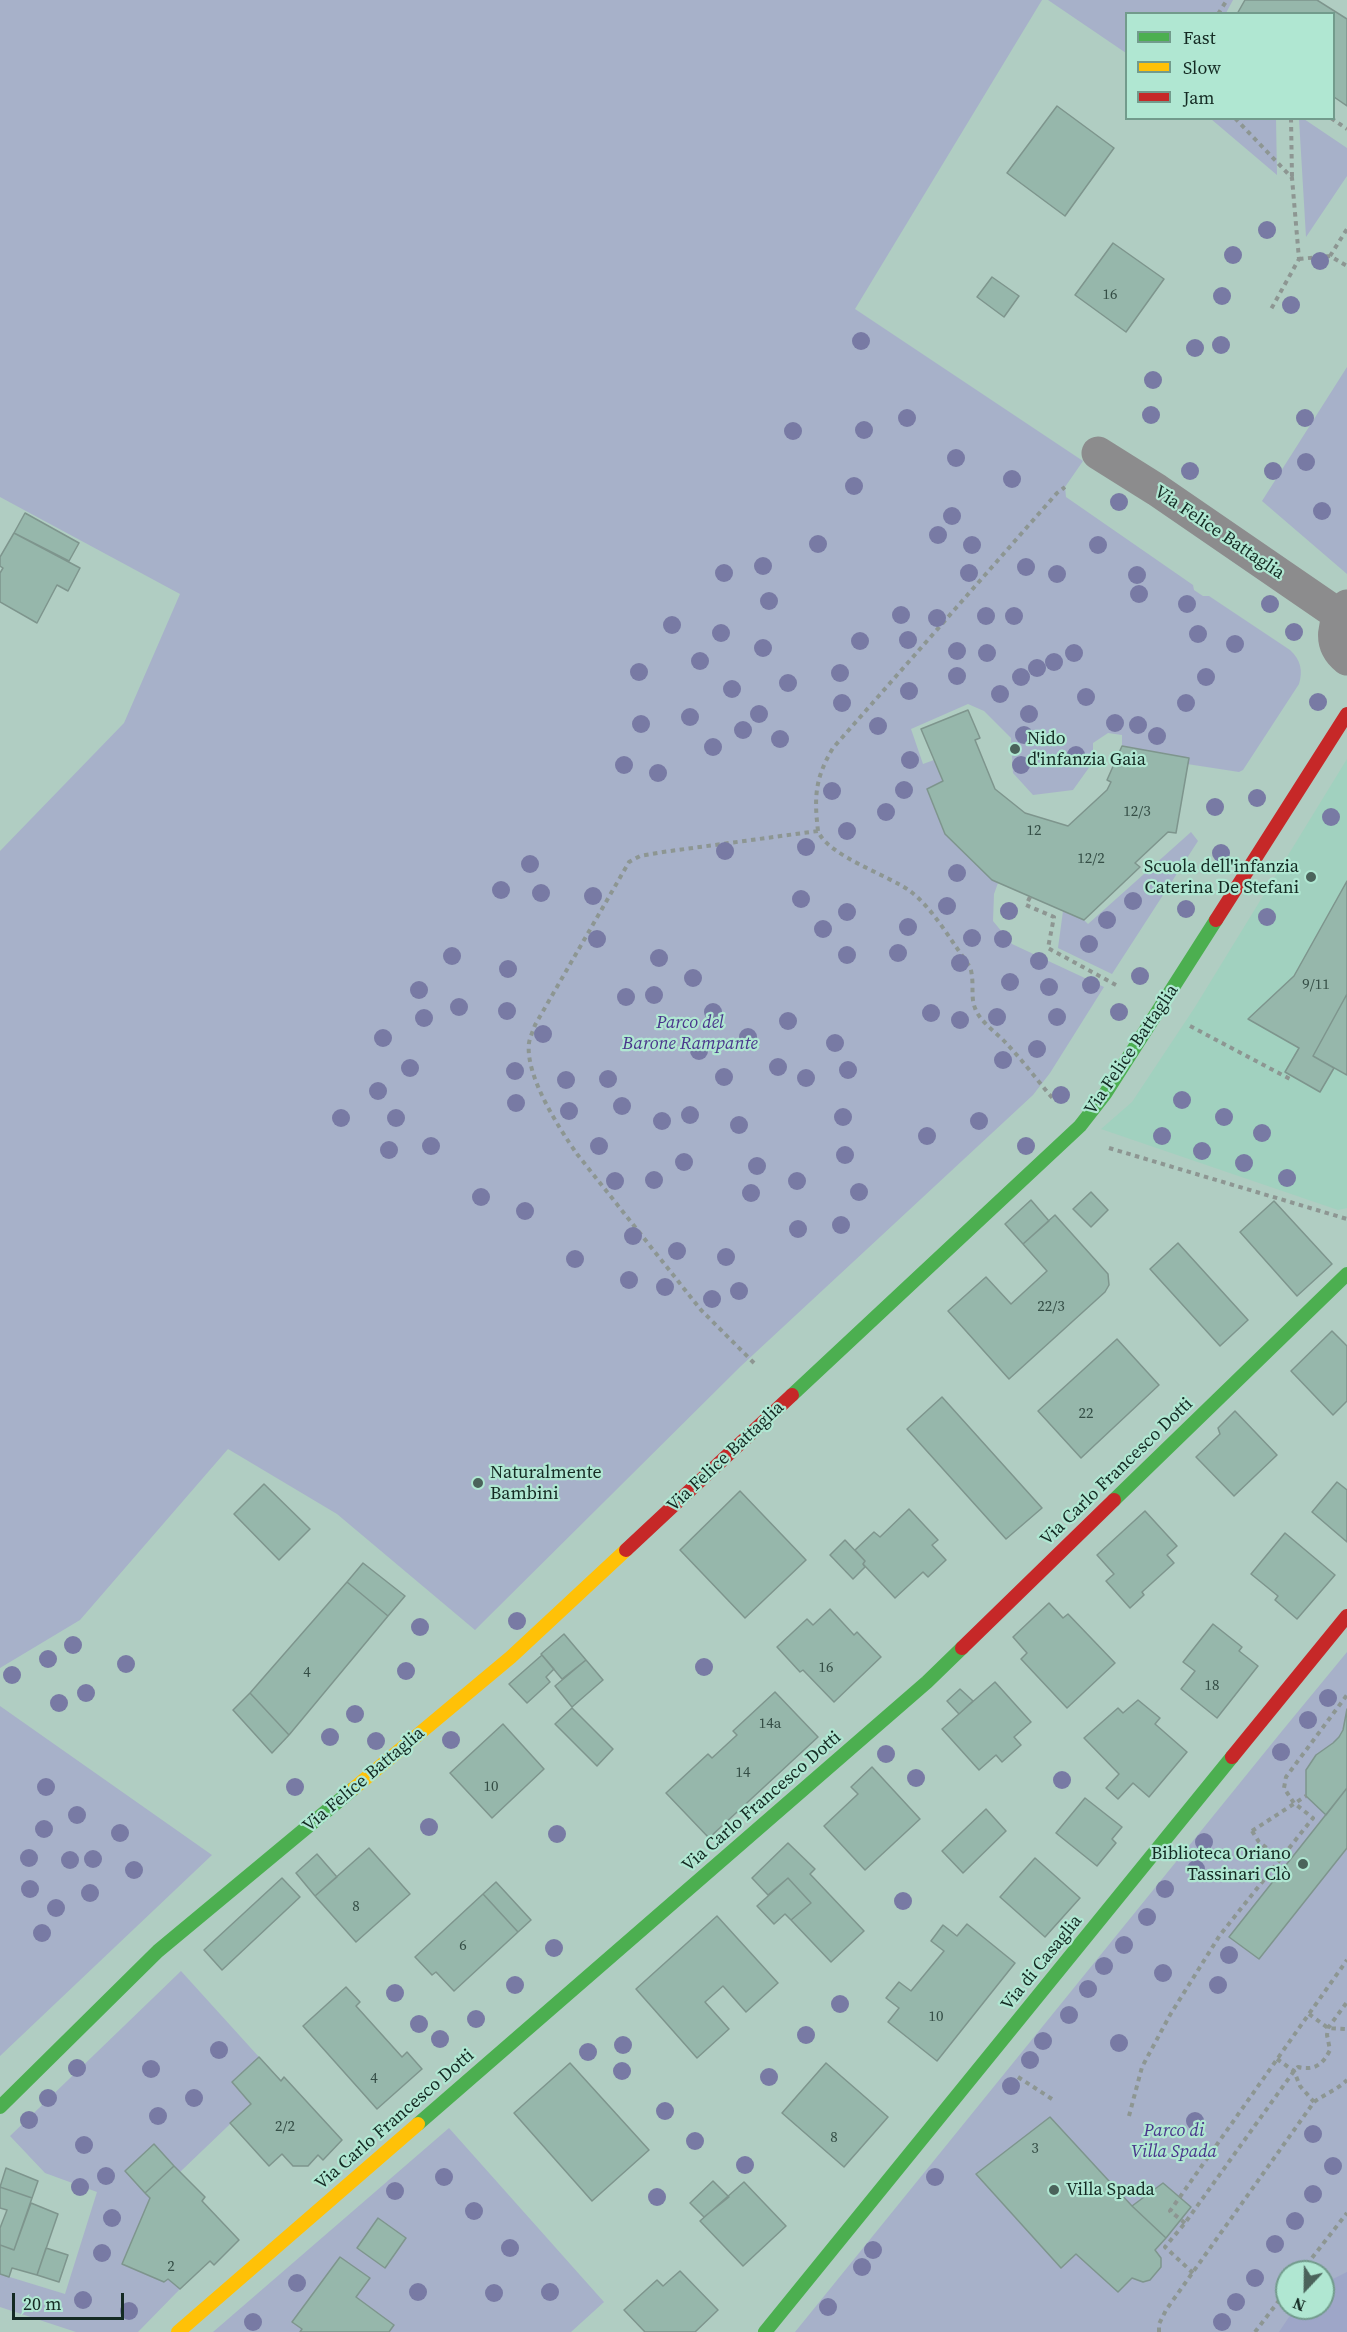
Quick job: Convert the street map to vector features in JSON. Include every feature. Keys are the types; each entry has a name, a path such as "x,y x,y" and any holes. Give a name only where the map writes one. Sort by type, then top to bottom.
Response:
{"street":[{"name":"Via Felice Battaglia","path":"1098,453 1343,611 1335,624 1334,635 1337,647 1347,658"},
{"name":"Via Felice Battaglia","path":"0,2107 158,1951 511,1657 1080,1126 1105,1094 1347,714"},
{"name":"Via Carlo Francesco Dotti","path":"178,2332 927,1682 1347,1274"},
{"name":"Via di Casaglia","path":"765,2332 1347,1617"}],"path":[{"path":"1237,120 1292,178"},
{"path":"1270,311 1299,259 1292,178 1291,120"},
{"path":"1334,120 1347,129"},
{"path":"1330,256 1347,229"},
{"path":"1299,259 1330,256 1347,266"},
{"path":"1059,1106 1016,1054 980,1017 973,998 974,977 970,967 924,905 909,890 869,870 826,843 818,831 815,802 816,788 825,762 833,748 1057,493 1065,487"},
{"path":"754,1363 701,1310 558,1127 544,1100 532,1067 529,1043 535,1025 629,862 640,856 663,852 818,831"},
{"path":"1030,897 1026,905 1054,916 1048,948 1116,985"},
{"path":"1188,1025 1290,1079"},
{"path":"1103,1146 1347,1219"},
{"path":"1129,2116 1142,2067 1170,2015 1220,1935 1313,1818 1294,1803 1284,1788 1286,1777 1347,1695"},
{"path":"1281,1859 1259,1842 1252,1831 1306,1796"},
{"path":"1185,2223 1170,2211 1347,1960"},
{"path":"1193,2273 1165,2247 1185,2223 1294,2071 1298,2067 1318,2067 1325,2060 1330,2050 1328,2028 1347,2002"},
{"path":"1309,2014 1328,2028 1347,2029"},
{"path":"987,2059 1055,2101"},
{"path":"1277,2059 1294,2071 1300,2086 1314,2102"},
{"path":"1159,2332 1159,2324 1166,2310 1314,2102 1332,2093 1347,2080"},
{"path":"1310,2260 1347,2213"},
{"path":"1255,2332 1275,2306"}],"shaded area":[{"name":"Scuola dell'infanzia Caterina De Stefani","path":"1347,759 1347,1208 1338,1210 1101,1129 1132,1102 1195,1007"},
{"path":"1347,2272 1347,2332 1279,2332 1287,2320 1335,2320 1335,2278"}],"green space":[{"name":"Parco del Barone Rampante","path":"0,0 1042,0 855,309 1083,461 1065,487 1066,497 1193,585 1194,590 1203,596 1209,596 1290,650 1300,666 1299,684 1243,770 1239,772 1187,764 1188,758 1122,746 1122,735 1108,733 1093,743 1093,762 1073,790 1033,795 1013,773 1011,738 984,711 968,704 911,729 923,764 934,760 943,781 927,789 945,834 992,880 998,883 994,894 993,921 1012,944 1104,987 1050,1073 1033,1095 741,1366 475,1630 337,1514 228,1449 80,1620 0,1668 0,851 124,723 180,594 0,497"},
{"path":"1048,0 1233,0 1227,12 1125,12 1125,52"},
{"path":"1212,120 1276,120 1277,175"},
{"path":"1299,120 1305,120 1347,148 1347,176 1306,237"},
{"path":"1347,367 1347,574 1262,501"},
{"path":"1191,832 1198,841 1112,974 1058,948 1063,911 1088,924"},
{"name":"Parco di Villa Spada","path":"1347,1652 1347,2332 795,2332 1282,1731"},
{"path":"0,1706 212,1855 0,2056"},
{"path":"181,1971 259,2057 232,2082 251,2104 180,2172 154,2144 125,2171 150,2198 123,2264 164,2282 168,2279 180,2289 138,2332 76,2332 0,2307 0,2274 65,2294 97,2192 45,2173 10,2136"},
{"path":"449,2128 604,2302 571,2332 213,2332"}],"building":[{"path":"1245,0 1317,0 1347,19 1347,106 1335,98 1335,12 1238,12"},
{"path":"1057,106 1114,148 1065,216 1007,173"},
{"path":"1113,243 1164,279 1126,332 1075,295"},
{"path":"992,277 1019,296 1004,317 977,297"},
{"path":"25,513 79,543 69,561 14,533"},
{"path":"14,533 80,568 68,591 57,585 37,623 0,602 0,573 3,568 0,566 0,557"},
{"path":"968,710 980,738 975,740 995,789 1025,813 1068,826 1107,790 1111,782 1107,780 1122,746 1189,758 1176,833 1168,832 1135,863 1140,867 1084,920 992,880 945,834 927,789 943,781 921,729"},
{"name":"Scuola dell'infanzia Caterina De Stefani","path":"1347,881 1347,994 1313,1056 1334,1068 1320,1092 1285,1072 1299,1048 1248,1019 1294,976"},
{"path":"1347,994 1347,1075 1313,1056"},
{"path":"1091,1192 1108,1210 1091,1227 1073,1209"},
{"path":"1031,1200 1049,1221 1023,1244 1005,1224"},
{"path":"1274,1201 1332,1264 1297,1296 1240,1232"},
{"path":"1055,1215 1108,1274 1109,1285 1105,1292 1009,1379 948,1311 986,1277 1011,1304 1047,1271 1023,1244"},
{"path":"1178,1243 1248,1320 1220,1346 1150,1269"},
{"path":"1332,1331 1347,1346 1347,1401 1333,1415 1291,1371"},
{"path":"1117,1339 1159,1385 1081,1458 1038,1411"},
{"path":"942,1397 1042,1508 1006,1539 907,1429"},
{"path":"1235,1411 1277,1455 1234,1496 1196,1457 1220,1434 1218,1428"},
{"path":"1337,1482 1347,1490 1347,1542 1312,1512"},
{"path":"264,1484 310,1529 279,1560 234,1514"},
{"path":"740,1491 806,1560 745,1618 680,1550"},
{"path":"909,1509 938,1540 932,1545 946,1560 928,1577 923,1572 895,1598 863,1564 865,1561 855,1550 874,1532 880,1537"},
{"path":"1145,1511 1177,1546 1167,1555 1174,1563 1142,1592 1144,1595 1130,1608 1106,1581 1114,1574 1097,1555"},
{"path":"1285,1533 1335,1575 1297,1619 1275,1600 1278,1596 1251,1574"},
{"path":"845,1540 865,1561 863,1564 865,1567 853,1579 830,1555"},
{"path":"363,1563 405,1596 388,1616 347,1582"},
{"path":"347,1582 388,1616 289,1735 250,1693"},
{"path":"1049,1603 1063,1618 1068,1614 1115,1663 1067,1708 1021,1659 1027,1653 1013,1637"},
{"path":"830,1609 854,1635 857,1632 881,1657 834,1702 803,1670 800,1672 777,1647 807,1619 813,1625"},
{"path":"1213,1624 1242,1647 1239,1651 1258,1666 1217,1718 1181,1689 1195,1671 1183,1662"},
{"path":"564,1634 586,1660 562,1679 541,1654"},
{"path":"542,1655 554,1669 546,1677 550,1682 527,1703 509,1684"},
{"path":"586,1660 603,1680 572,1707 555,1686"},
{"path":"995,1682 1031,1722 1014,1737 1021,1745 1002,1762 996,1755 979,1770 942,1729"},
{"path":"960,1689 973,1701 959,1714 947,1701"},
{"path":"775,1692 818,1737 709,1838 666,1793 708,1754 712,1758 737,1735 733,1731"},
{"path":"250,1693 289,1735 272,1753 233,1710"},
{"path":"1138,1700 1160,1718 1155,1724 1187,1752 1149,1797 1133,1783 1118,1799 1106,1788 1119,1774 1084,1738 1118,1708 1123,1713"},
{"path":"572,1708 613,1749 597,1766 555,1724"},
{"path":"1347,1709 1347,1788 1326,1815 1306,1796 1306,1770 1316,1755 1339,1737 1343,1730"},
{"path":"503,1724 544,1769 492,1818 450,1773"},
{"path":"872,1767 920,1819 865,1870 824,1826 858,1794 851,1787"},
{"path":"1347,1788 1347,1848 1259,1959 1229,1937"},
{"path":"1085,1798 1122,1827 1112,1839 1116,1843 1097,1866 1056,1833"},
{"path":"986,1809 1006,1831 963,1873 942,1851"},
{"path":"788,1843 815,1869 810,1874 864,1931 831,1962 791,1920 811,1903 788,1878 768,1895 752,1878"},
{"path":"369,1848 410,1894 356,1942 315,1896"},
{"path":"317,1854 337,1877 315,1896 296,1873"},
{"path":"1035,1858 1080,1898 1045,1937 1000,1897"},
{"path":"282,1878 300,1897 222,1970 204,1950"},
{"path":"788,1878 811,1903 791,1920 785,1914 774,1924 757,1906"},
{"path":"496,1882 531,1920 518,1932 483,1894"},
{"path":"483,1894 518,1932 454,1991 436,1972 432,1975 415,1957"},
{"path":"717,1916 778,1983 746,2012 723,1986 705,2002 729,2029 697,2058 636,1989"},
{"path":"967,1924 1015,1963 937,2061 888,2022 899,2008 886,1998 899,1982 911,1991 944,1951 931,1941 943,1925 957,1936"},
{"path":"346,1987 360,2002 356,2006 402,2057 407,2052 422,2069 377,2109 303,2026"},
{"path":"259,2057 281,2081 284,2077 342,2140 323,2160 318,2155 308,2166 293,2166 282,2154 269,2166 230,2123 251,2104 232,2082"},
{"path":"570,2063 649,2150 592,2201 514,2113"},
{"path":"826,2063 888,2117 844,2167 782,2113"},
{"name":"Villa Spada","path":"1050,2117 1132,2206 1166,2238 1155,2250 1161,2258 1161,2267 1150,2280 1143,2282 1132,2278 1118,2292 1076,2254 1061,2268 976,2174"},
{"path":"154,2144 174,2166 145,2193 125,2171"},
{"path":"174,2166 205,2197 202,2201 239,2240 214,2265 210,2261 180,2289 168,2279 164,2282 122,2264 150,2198 145,2193"},
{"path":"6,2168 38,2181 32,2198 0,2187"},
{"path":"713,2181 729,2197 704,2217 690,2203"},
{"path":"744,2182 786,2226 743,2266 700,2221"},
{"path":"1163,2183 1191,2207 1166,2238 1132,2206"},
{"path":"0,2187 32,2198 14,2250 0,2245 0,2228 7,2210 0,2208"},
{"path":"31,2203 58,2214 37,2275 12,2268 9,2277 0,2274 0,2245 14,2250"},
{"path":"378,2218 406,2238 385,2268 357,2248"},
{"path":"46,2248 68,2255 59,2282 37,2275"},
{"path":"340,2257 370,2278 356,2297 394,2325 389,2332 300,2332 302,2329 292,2322"},
{"path":"680,2271 718,2310 695,2332 645,2332 624,2310 657,2280 663,2286"}],"traffic: fast":[{"path":"792,1395 1080,1126 1105,1094 1216,920"},
{"path":"1114,1500 1347,1274"},
{"path":"418,2124 927,1682 962,1648"},
{"path":"765,2332 1232,1757"},
{"path":"0,2107 158,1951 353,1789"}],"traffic: slow":[{"path":"353,1789 511,1657 626,1550"},
{"path":"178,2332 418,2124"}],"traffic: jam":[{"path":"1216,920 1347,714"},
{"path":"626,1550 792,1395"},
{"path":"962,1648 1114,1500"},
{"path":"1232,1757 1347,1616"}],"place":[{"name":"Nido d'infanzia Gaia","path":"1015,749"},
{"name":"Scuola dell'infanzia Caterina De Stefani","path":"1311,877"},
{"name":"Naturalmente Bambini","path":"478,1483"},
{"name":"Biblioteca Oriano Tassinari Clò","path":"1303,1864"},
{"name":"Villa Spada","path":"1054,2190"}]}
